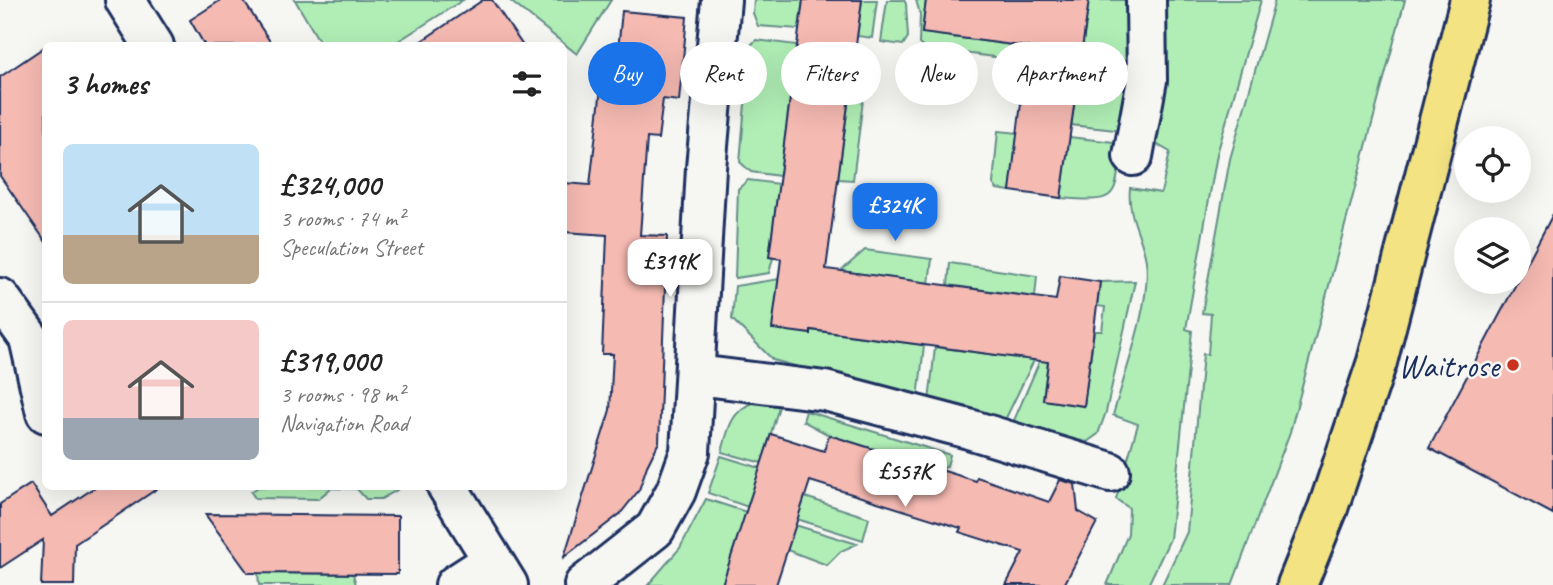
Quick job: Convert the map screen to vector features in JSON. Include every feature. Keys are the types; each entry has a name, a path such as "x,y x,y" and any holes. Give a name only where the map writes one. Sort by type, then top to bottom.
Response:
{"main road":[{"path":"1297,585 1328,508 1377,362 1470,0"}],"street":[{"path":"125,0 151,42"},
{"path":"584,585 655,529 676,491 690,452 697,375 706,169 720,0"},
{"path":"1133,156 1147,80 1146,0"},
{"path":"0,298 29,338 42,395"},
{"path":"697,375 825,391 969,429 1110,472"},
{"path":"449,490 500,573 455,585"}],"green space":[{"path":"295,0 463,0 397,42 320,42"},
{"path":"509,0 611,0 577,54 567,46 567,42 562,42"},
{"path":"754,0 803,0 799,29 758,26 753,13"},
{"path":"862,0 877,0 872,38 857,36"},
{"path":"887,0 904,0 908,37 905,42 895,44 881,42"},
{"path":"916,0 926,0 922,33 992,42 992,57 978,55 978,42 919,42 920,14"},
{"path":"1089,0 1132,0 1135,64 1124,131 1071,125 1074,105 1128,105 1128,42 1083,42"},
{"path":"1153,0 1261,0 1217,154 1186,329 1192,331 1170,539 1148,585 1107,585 1128,534 1129,508 1116,499 1138,424 1113,415 1136,338 1147,277 1144,252 1131,208 1130,188 1161,193 1170,152 1151,141"},
{"path":"1275,0 1405,0 1290,432 1232,585 1162,585 1187,532 1203,354 1208,354 1211,314 1202,313 1230,159"},
{"path":"756,40 781,43 781,105 789,105 780,176 751,172 740,162 745,105 767,105 767,42 754,42"},
{"path":"848,105 862,105 853,180 838,179"},
{"path":"998,131 1018,133 1010,191 997,189 993,184"},
{"path":"1069,137 1122,143 1115,186 1105,198 1061,198"},
{"path":"748,180 779,184 769,257 773,258 769,273 735,278 738,189"},
{"path":"865,250 932,259 929,283 841,271"},
{"path":"950,263 1037,276 1035,297 948,285"},
{"path":"779,279 811,330 924,345 918,399 773,360 732,319 735,286"},
{"path":"1135,281 1106,412 1098,434 1087,442 1012,425 1040,360 1048,362 1043,400 1084,406 1094,331 1102,331 1105,307 1097,306 1100,282"},
{"path":"935,347 1034,360 1004,422 929,402"},
{"path":"754,402 780,403 762,463 722,452 735,416"},
{"path":"806,411 950,455 947,466 941,470 829,435 803,421"},
{"path":"721,456 760,468 748,507 708,493"},
{"path":"329,490 318,499 255,498 251,492"},
{"path":"358,490 397,490 381,499 366,499"},
{"path":"805,497 869,518 863,540 797,519"},
{"path":"706,499 746,512 722,585 648,585 680,548"},
{"path":"795,525 857,544 841,551 827,565 787,550"},
{"path":"258,573 353,574 356,585 259,585"}],"building":[{"path":"221,0 243,0 270,42 203,42 190,20"},
{"path":"483,0 492,0 520,42 420,42"},
{"path":"803,0 862,0 856,42 797,42"},
{"path":"926,0 1089,0 1083,42 992,42 922,33"},
{"path":"622,11 687,17 685,42 680,42 679,101 666,99 666,42 619,42"},
{"path":"42,49 42,236 0,176 0,77"},
{"path":"599,105 662,105 658,139 647,138 640,235 667,236 659,442 639,490 620,514 564,557 610,410 613,354 602,354 607,235 567,232 567,183 590,185"},
{"path":"789,105 848,105 826,269 1056,300 1060,276 1100,282 1084,406 1043,400 1048,362 811,330 811,334 772,329 781,259 769,257"},
{"path":"1021,105 1074,105 1061,198 1010,191"},
{"name":"Waitrose","path":"1553,214 1553,514 1429,448 1511,294 1531,294 1531,256"},
{"path":"771,434 824,451 829,435 976,481 977,477 1049,502 1060,480 1075,484 1078,511 1097,522 1064,585 1006,585 1023,552 959,532 961,528 810,481 776,585 722,585"},
{"path":"31,484 52,516 91,490 155,490 75,544 74,585 41,585 43,540 0,568 0,504"},
{"path":"205,514 398,516 398,574 248,573"}],"place":[{"name":"Waitrose","path":"1513,365"}]}
